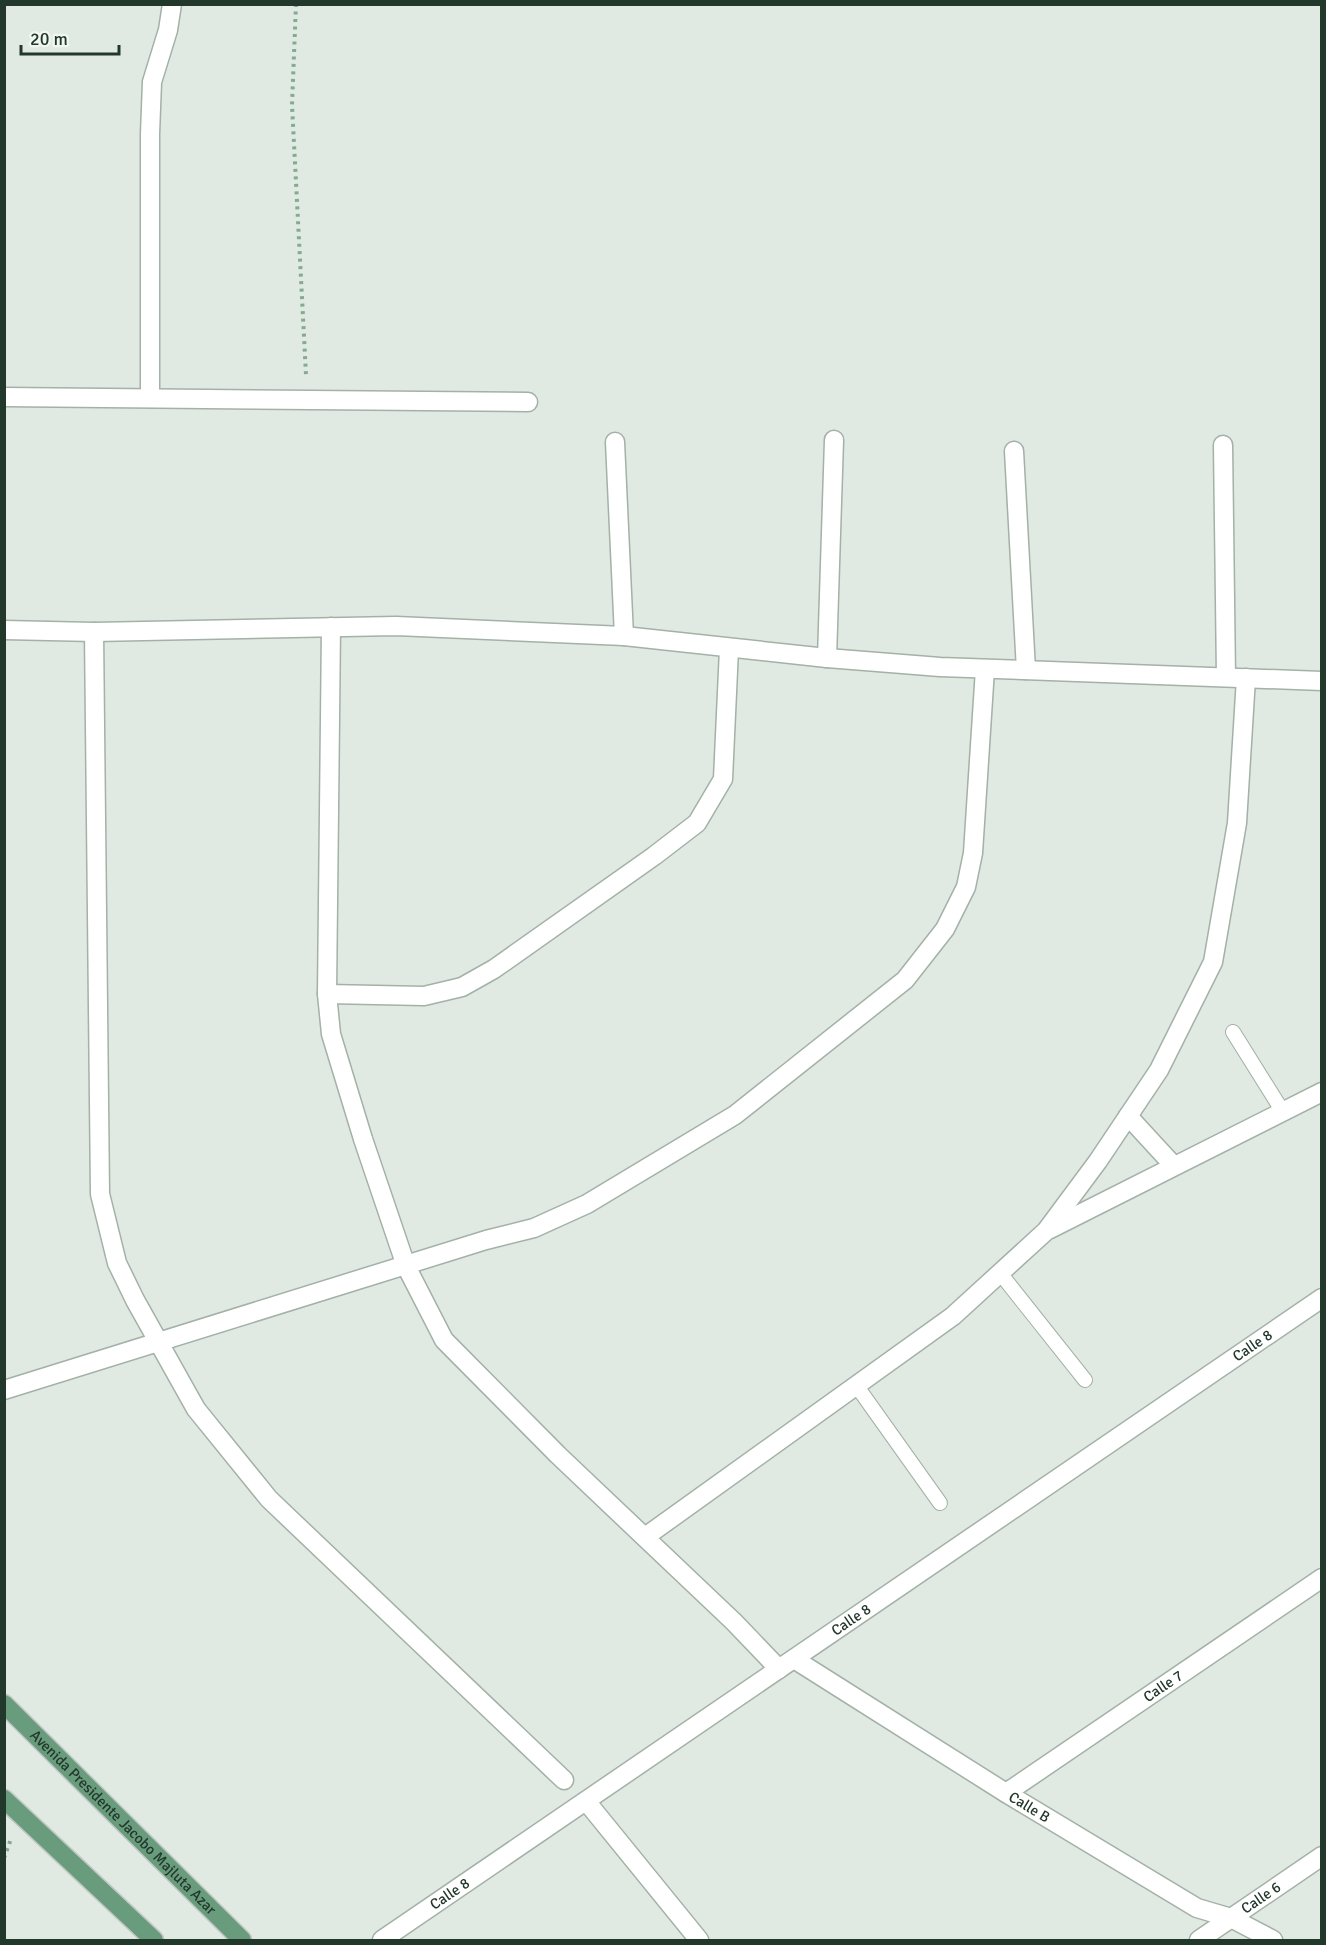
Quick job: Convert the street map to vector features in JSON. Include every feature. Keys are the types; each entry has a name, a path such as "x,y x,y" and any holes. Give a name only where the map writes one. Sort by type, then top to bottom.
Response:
{"main road":[{"name":"Avenida Presidente Jacobo Majluta Azar","path":"4,1704 242,1941"},
{"path":"4,1799 154,1941"}],"street":[{"path":"150,398 152,82 168,30 172,4"},
{"path":"4,397 528,402"},
{"path":"827,658 834,440"},
{"path":"615,442 624,636"},
{"path":"1223,444 1226,677"},
{"path":"1014,451 1026,670"},
{"path":"4,630 94,632 396,626 624,636 827,658 985,669 1322,681"},
{"name":"Calle B","path":"331,627 327,994 331,1035 406,1266 444,1340 558,1455 734,1622 787,1664 1197,1908 1231,1918 1273,1941"},
{"path":"94,632 100,1194 117,1263 196,1409 268,1498 564,1780"},
{"path":"327,994 424,996 462,987 494,969 697,823 723,779 729,649"},
{"path":"4,1390 486,1240 534,1228 587,1204 735,1115 905,980 945,929 966,887 973,853 985,669"},
{"path":"645,1537 953,1316 1046,1231 1098,1161 1159,1070 1212,962 1237,823 1246,678"},
{"path":"1046,1231 1322,1092"},
{"path":"1128,1116 1174,1166"},
{"name":"Calle 8","path":"382,1941 1322,1298"},
{"name":"Calle 7","path":"1006,1793 1322,1578"},
{"path":"586,1801 699,1941"},
{"name":"Calle 6","path":"1199,1941 1322,1856"}],"lane":[{"path":"1233,1032 1283,1112"},
{"path":"1000,1273 1085,1380"},
{"path":"856,1385 940,1503"}],"path":[{"path":"296,4 292,105 307,399"}]}
